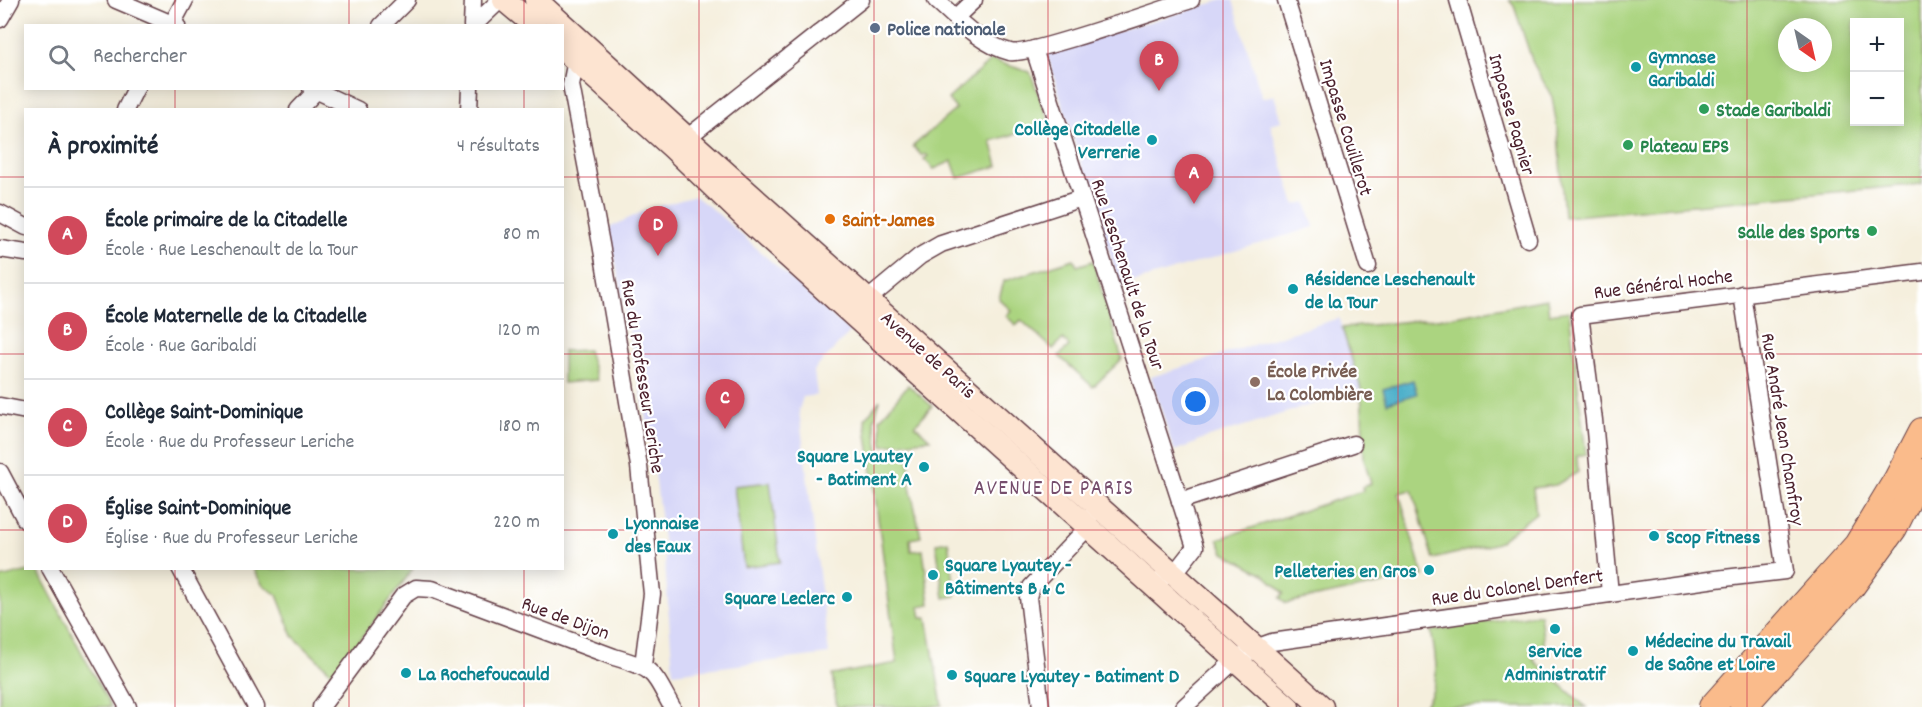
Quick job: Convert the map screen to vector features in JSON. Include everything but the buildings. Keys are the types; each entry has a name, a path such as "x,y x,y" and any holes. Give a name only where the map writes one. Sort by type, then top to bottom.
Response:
{"main road":[{"path":"502,0 532,24"},
{"name":"Avenue de Paris","path":"536,0 560,24"},
{"name":"Avenue de Paris","path":"564,28 680,143 752,224 1288,707"},
{"name":"Avenue de Paris","path":"569,54 680,143 867,300 1319,704"},
{"path":"1712,707 1857,545 1922,431"},
{"path":"1743,707 1852,586 1894,528 1922,472"}],"street":[{"path":"116,0 172,24"},
{"path":"174,24 185,0"},
{"path":"383,24 407,0"},
{"path":"472,0 472,24"},
{"path":"474,24 502,0"},
{"path":"680,143 861,0"},
{"path":"936,0 985,41 1012,53 1034,49 1191,0"},
{"path":"956,17 974,0"},
{"name":"Impasse Couillerot","path":"1286,0 1368,266"},
{"name":"Impasse Pagnier","path":"1458,0 1528,239"},
{"name":"Rue Leschenault de la Tour","path":"1034,49 1195,548 1173,575"},
{"name":"Rue du Professeur Leriche","path":"569,54 571,85 602,244 639,466 652,594 643,665"},
{"path":"126,108 135,90"},
{"path":"300,108 314,90"},
{"path":"317,90 354,108"},
{"path":"469,108 470,90"},
{"path":"867,300 920,256 941,244 1082,198"},
{"path":"0,213 24,226"},
{"path":"0,249 24,253"},
{"name":"Rue Général Hoche","path":"1610,594 1594,420 1580,315 1922,272"},
{"name":"Rue André Jean Chamfroy","path":"1742,294 1785,571"},
{"path":"0,406 24,411"},
{"path":"1180,501 1353,444"},
{"path":"1052,464 1090,510 1097,534 1161,577 1173,575"},
{"path":"0,472 24,517"},
{"path":"1041,707 1028,597 1031,587 1097,534"},
{"path":"51,570 128,707"},
{"path":"181,570 254,706"},
{"name":"Rue du Colonel Denfert","path":"1256,648 1284,640 1785,571"},
{"name":"Rue de Dijon","path":"321,707 403,596 416,588 432,589 614,657 643,665"},
{"path":"1191,619 1205,624 1235,650 1244,652 1256,648"},
{"path":"1184,707 1236,659 1248,657 1259,662 1289,688 1319,704"},
{"path":"643,665 652,672 672,707"}],"shaded area":[{"path":"1223,0 1233,0 1262,98 1274,95 1282,121 1270,124 1295,205 1306,202 1314,227 1120,286 1046,52"},
{"path":"695,196 716,212 850,332 814,371 817,395 803,397 799,410 829,654 673,673 664,548 652,448 609,228 646,210"},
{"name":"École Privée La Colombière","path":"1339,318 1361,389 1196,441 1196,443 1174,451 1151,377"}],"green space":[{"name":"Stade Garibaldi","path":"1509,0 1922,0 1922,184 1564,217 1558,133 1552,97 1533,63 1514,6"},
{"path":"991,60 1030,72 1050,124 991,141 998,166 958,178 952,161 934,169 924,159 928,156 925,154 922,156 913,146 956,109 948,99"},
{"path":"1074,259 1077,266 1093,261 1122,359 1093,387 1059,356 1069,346 1063,339 1053,349 1021,320 1016,325 1006,316 1011,310 999,299 1004,281"},
{"path":"1547,299 1549,314 1569,311 1586,454 1577,456 1578,472 1556,485 1533,488 1536,513 1497,543 1433,559 1412,490 1399,493 1423,576 1286,603 1280,598 1284,593 1264,574 1224,553 1218,539 1363,491 1362,487 1371,484 1364,459 1361,389 1342,328 1450,317"},
{"path":"588,350 597,380 564,383 564,351"},
{"path":"908,385 932,406 915,425 930,439 883,446 880,419"},
{"path":"880,400 874,421 880,457 909,452 910,486 921,537 910,539 911,551 923,550 930,604 919,606 921,618 927,618 942,705 837,707 832,675 897,663 865,419"},
{"path":"770,482 780,562 744,567 734,486"},
{"path":"948,541 956,596 944,598 936,543"},
{"path":"38,570 111,707 0,707 0,578"},
{"path":"254,570 412,570 334,675 293,636 277,595 262,584"},
{"path":"1540,614 1544,646 1533,660 1586,707 1423,707 1429,699 1435,681 1436,661 1431,631"}],"water":[{"path":"1413,380 1417,394 1387,403 1383,389"}],"place":[{"name":"Police nationale","path":"875,28"},
{"name":"Gymnase Garibaldi","path":"1636,67"},
{"name":"École Maternelle de la Citadelle","path":"1159,91"},
{"name":"Stade Garibaldi","path":"1704,109"},
{"name":"Collège Citadelle Verrerie","path":"1152,140"},
{"name":"Plateau EPS","path":"1628,145"},
{"name":"École primaire de la Citadelle","path":"1194,204"},
{"name":"Saint-James","path":"830,219"},
{"name":"Salle des Sports","path":"1872,231"},
{"name":"Église Saint-Dominique","path":"658,256"},
{"name":"Résidence Leschenault de la Tour","path":"1293,289"},
{"name":"École Privée La Colombière","path":"1255,382"},
{"name":"Collège Saint-Dominique","path":"725,429"},
{"name":"Square Lyautey - Batiment A","path":"924,467"},
{"name":"Lyonnaise des Eaux","path":"613,534"},
{"name":"Scop Fitness","path":"1654,536"},
{"name":"Pelleteries en Gros","path":"1429,570"},
{"name":"Square Lyautey - Bâtiments B & C","path":"933,575"},
{"name":"Square Leclerc","path":"847,597"},
{"name":"Service Administratif","path":"1555,629"},
{"name":"Médecine du Travail de Saône et Loire","path":"1633,651"},
{"name":"La Rochefoucauld","path":"406,673"},
{"name":"Square Lyautey - Batiment D","path":"952,675"}],"district":[{"name":"AVENUE DE PARIS","path":"1054,487"}]}
